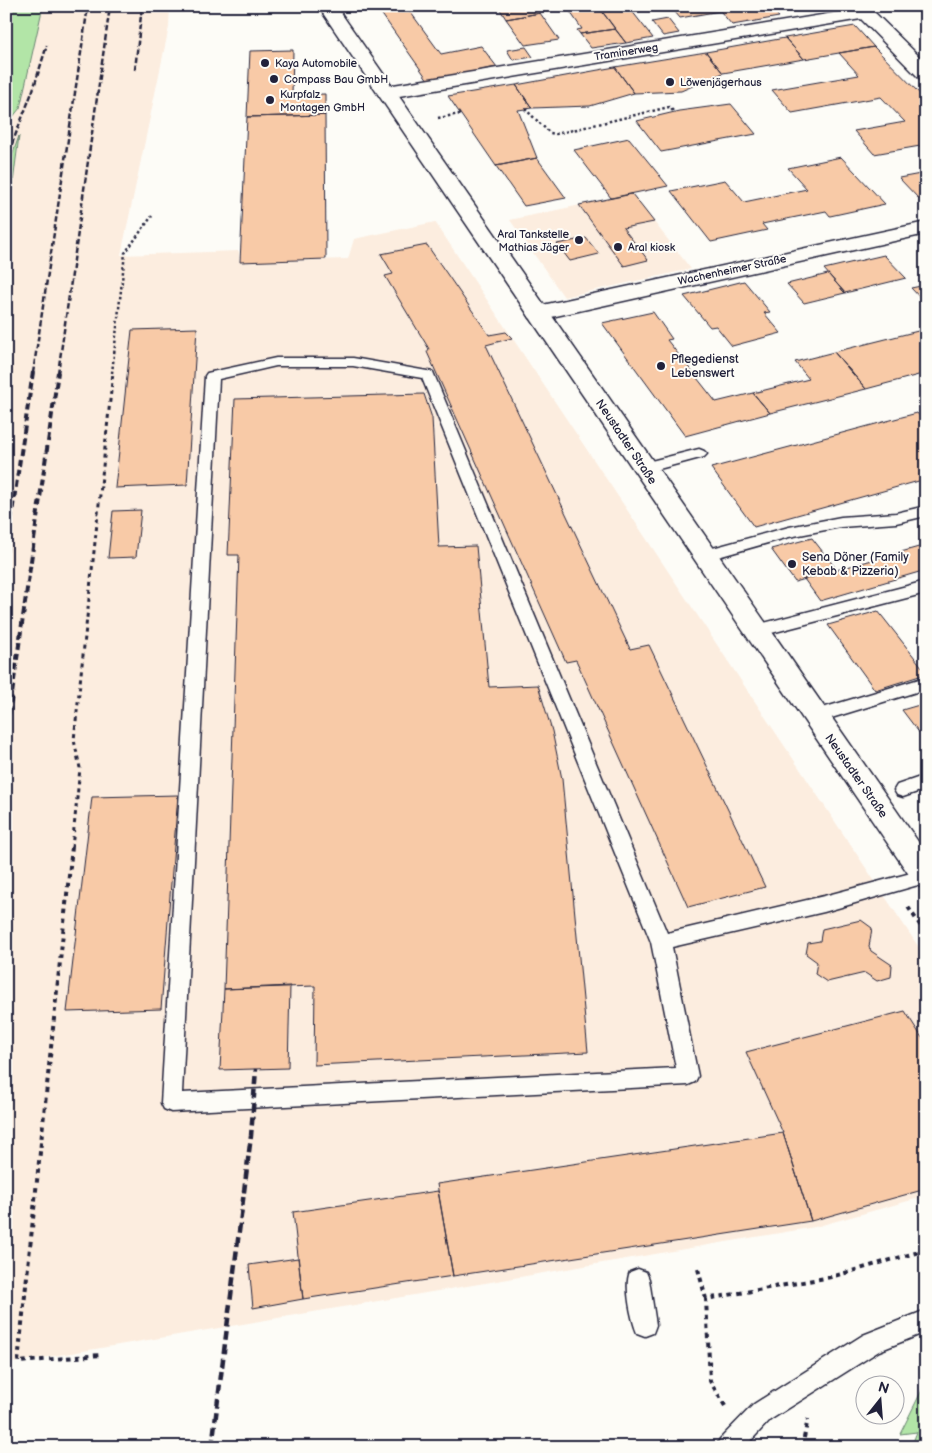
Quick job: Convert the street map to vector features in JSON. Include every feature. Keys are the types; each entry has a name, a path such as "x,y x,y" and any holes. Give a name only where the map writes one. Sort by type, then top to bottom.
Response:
{"main road":[{"name":"Neustadter Straße","path":"327,6 926,877"},
{"name":"Traminerweg","path":"387,92 861,9"},
{"path":"861,9 926,74"},
{"name":"Wachenheimer Straße","path":"538,313 926,228"}],"lane":[{"path":"276,362 353,362 428,375 661,942 688,1076 171,1103 212,376 276,362"},
{"path":"644,468 699,454"},
{"path":"704,556 789,532 840,522 896,518 926,510"},
{"path":"756,631 926,587"},
{"path":"815,717 926,683"},
{"path":"903,790 926,782"},
{"path":"661,942 824,904 926,877"},
{"path":"638,1279 645,1325"},
{"path":"728,1447 762,1412 863,1348 926,1321"}],"path":[{"path":"525,109 550,133 556,134 669,107 674,112"},
{"path":"440,118 460,114"},
{"path":"101,1355 18,1362 80,768 74,740 125,252 152,216"},
{"path":"706,1299 831,1276 926,1250"},
{"path":"698,1269 706,1299 710,1381 730,1412"},
{"path":"692,1447 705,1435"}],"shaded area":[{"path":"43,6 170,6 169,27 121,255 239,251 240,262 348,259 354,239 435,222 926,958 926,1196 815,1227 6,1364 6,237 19,139 6,173 6,134 12,118 20,108"},
{"path":"632,194 691,269 564,297 510,220"}],"green space":[{"path":"6,6 43,6 20,108 12,118 6,134"},
{"path":"19,136 6,237 6,173"},
{"path":"926,1382 926,1447 911,1447 917,1432 900,1434"}],"building":[{"path":"376,6 406,6 441,54 481,46 497,67 428,80"},
{"path":"498,6 535,6 540,13 506,19"},
{"path":"566,6 598,6 615,29 580,34 577,30 582,29"},
{"path":"598,6 628,6 653,38 626,43"},
{"path":"670,6 716,6 720,11 680,18"},
{"path":"716,6 769,6 779,17 732,25"},
{"path":"540,13 559,40 525,45 506,19"},
{"path":"668,19 679,33 663,36 652,22"},
{"path":"855,26 874,47 804,59 785,38"},
{"path":"615,29 626,43 591,48 580,34"},
{"path":"785,38 804,59 723,73 706,52"},
{"path":"526,47 533,57 513,60 507,50"},
{"path":"874,47 926,100 926,145 874,154 854,131 905,122 881,97 792,113 772,90 859,75 839,53"},
{"path":"293,50 292,95 325,94 325,115 247,117 250,51"},
{"path":"706,52 723,73 681,91 634,93 615,67"},
{"path":"615,67 634,93 590,106 532,108 516,85"},
{"path":"516,85 532,108 518,110 537,158 496,166 448,96"},
{"path":"731,104 756,134 661,152 637,121 679,111"},
{"path":"325,115 326,259 240,262 247,117"},
{"path":"629,138 668,186 611,198 574,150"},
{"path":"841,157 885,204 830,216 826,211 762,224 767,230 711,242 671,191 725,180 744,202 807,189 788,168"},
{"path":"537,158 566,198 524,206 496,166"},
{"path":"926,173 926,198 919,199 899,178"},
{"path":"632,194 654,222 623,228 648,260 624,266 579,205"},
{"path":"586,238 599,254 570,261 557,244"},
{"path":"427,245 489,335 506,332 512,338 486,345 630,649 649,645 765,887 688,907 576,660 566,662 427,352 429,349 385,276 393,274 381,254"},
{"path":"884,255 906,278 845,293 824,269"},
{"path":"828,274 845,293 804,303 787,284"},
{"path":"744,281 770,312 764,313 781,333 732,346 716,326 710,327 684,296"},
{"path":"926,285 926,304 911,288"},
{"name":"Pflegedienst Lebenswert","path":"653,312 672,339 667,340 716,402 753,393 770,413 685,436 602,323"},
{"path":"197,328 187,485 115,488 132,330"},
{"path":"926,329 926,373 866,389 834,352"},
{"path":"834,352 866,389 770,413 753,393 809,379 795,362"},
{"path":"424,394 432,418 439,547 476,546 489,687 538,685 552,731 562,779 588,1052 314,1065 315,986 224,989 239,555 228,555 235,399"},
{"path":"917,413 926,423 926,479 754,527 711,468"},
{"path":"141,510 136,557 108,558 113,511"},
{"path":"812,538 837,570 795,582 771,549"},
{"path":"926,545 926,570 820,601 804,579"},
{"path":"878,611 926,674 875,690 828,625"},
{"path":"926,703 926,733 921,735 902,710"},
{"path":"178,795 161,1009 67,1012 92,797"},
{"path":"861,920 872,928 869,947 871,951 892,965 891,977 877,981 865,973 827,982 815,974 817,962 806,954 808,943 820,941 822,929"},
{"path":"290,986 288,1068 220,1070 224,989"},
{"path":"905,1011 926,1044 926,1189 811,1221 783,1133 746,1052"},
{"path":"783,1133 811,1221 453,1276 437,1184"},
{"path":"438,1191 453,1276 303,1299 293,1212"},
{"path":"298,1258 303,1299 253,1308 249,1265"}],"railway":[{"path":"33,373 88,6"},
{"path":"58,373 110,6"},
{"path":"135,70 142,6"},
{"path":"6,159 33,90 47,45"},
{"path":"6,553 33,372"},
{"path":"6,736 58,372"},
{"path":"212,1447 251,1136 256,1069"}],"place":[{"name":"Kaya Automobile","path":"265,63"},
{"name":"Compass Bau GmbH","path":"274,79"},
{"name":"Löwenjägerhaus","path":"670,82"},
{"name":"Kurpfalz Montagen GmbH","path":"270,100"},
{"name":"Aral Tankstelle Mathias Jäger","path":"579,240"},
{"name":"Aral kiosk","path":"618,247"},
{"name":"Pflegedienst Lebenswert","path":"661,366"},
{"name":"Sena Döner (Family Kebab & Pizzeria)","path":"792,564"}]}
